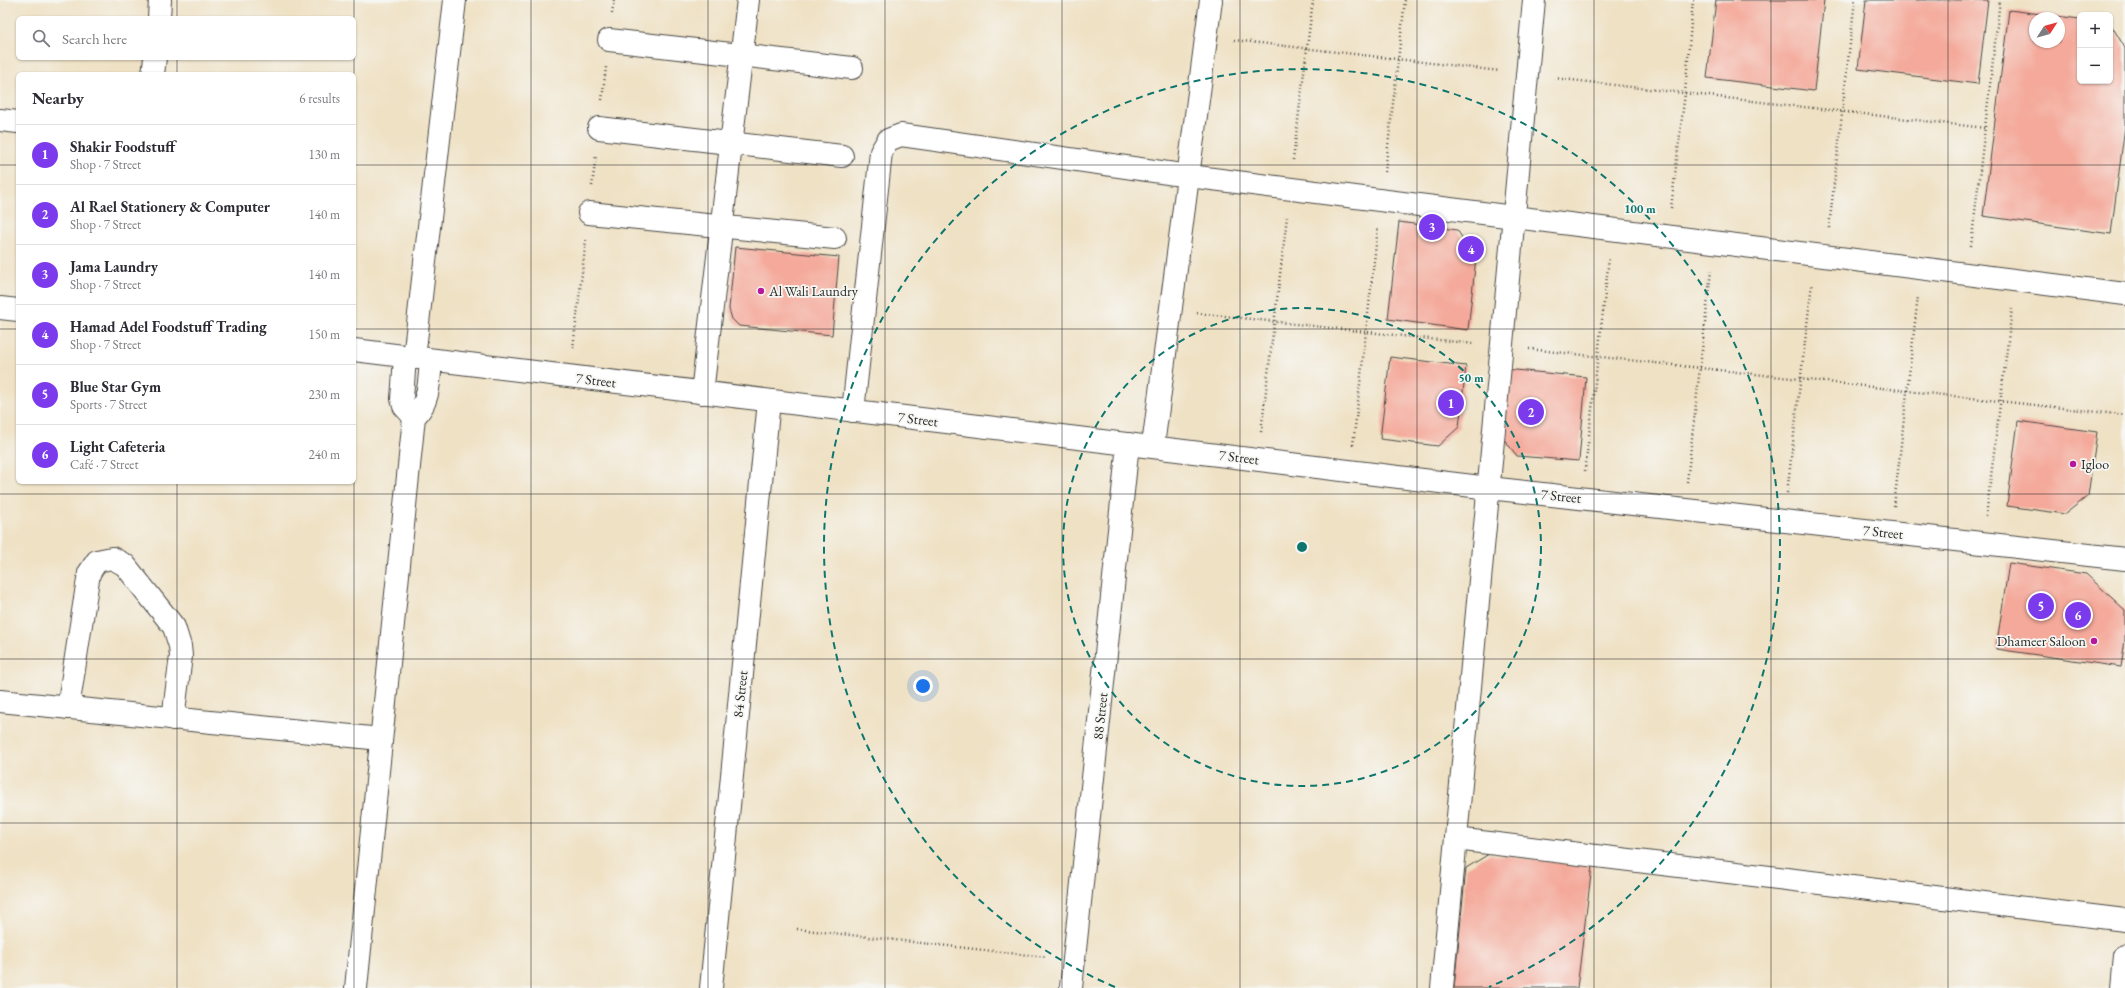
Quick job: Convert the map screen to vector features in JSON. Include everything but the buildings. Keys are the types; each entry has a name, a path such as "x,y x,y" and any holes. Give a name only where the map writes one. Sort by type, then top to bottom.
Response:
{"street":[{"path":"159,16 160,0"},
{"path":"356,988 414,417 424,406 426,399 417,358 455,0"},
{"path":"702,393 748,0"},
{"path":"1153,446 1211,0"},
{"path":"1442,988 1534,0"},
{"path":"609,40 852,68"},
{"path":"153,72 155,60"},
{"path":"0,120 16,122"},
{"path":"598,128 842,156"},
{"path":"853,411 881,152 888,140 894,137 908,135 1189,176 2125,294"},
{"path":"589,213 835,238"},
{"path":"0,308 16,310"},
{"name":"7 Street","path":"356,350 1489,488 2125,559"},
{"name":"84 Street","path":"711,988 769,401"},
{"name":"88 Street","path":"1071,988 1128,444"},
{"path":"68,708 89,573 97,561 112,558 125,565 171,623 178,636 181,656 173,719"},
{"path":"0,701 381,739"},
{"path":"1456,839 2125,920"}],"path":[{"path":"1257,459 1313,0"},
{"path":"1350,470 1405,0"},
{"path":"1668,236 1685,93 1693,0"},
{"path":"1784,521 1801,379 1842,112 1855,0"},
{"path":"1968,274 2000,0"},
{"path":"1206,37 1985,128"},
{"path":"1582,498 1612,229"},
{"path":"1684,510 1714,242"},
{"path":"1891,533 1922,268"},
{"path":"1982,543 2016,280"},
{"path":"1171,310 2125,415"},
{"path":"797,929 1074,960"}],"place":[{"name":"Jama Laundry","path":"1432,227"},
{"name":"Hamad Adel Foodstuff Trading","path":"1471,249"},
{"name":"Al Wali Laundry","path":"761,291"},
{"name":"Shakir Foodstuff","path":"1451,403"},
{"name":"Al Rael Stationery & Computer","path":"1531,412"},
{"name":"Igloo","path":"2073,464"},
{"name":"Blue Star Gym","path":"2041,606"},
{"name":"Light Cafeteria","path":"2078,615"},
{"name":"Dhameer Saloon","path":"2094,641"}]}
